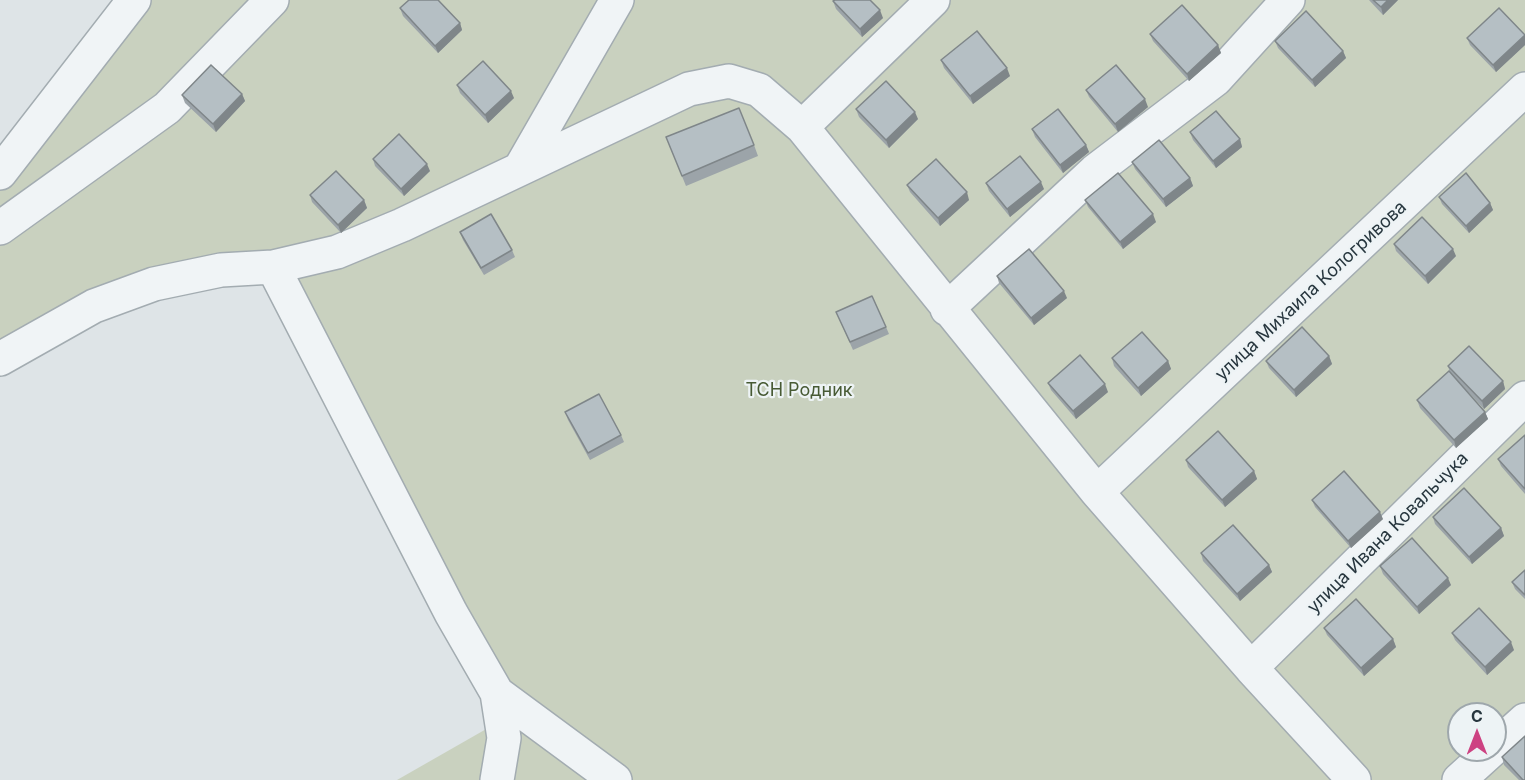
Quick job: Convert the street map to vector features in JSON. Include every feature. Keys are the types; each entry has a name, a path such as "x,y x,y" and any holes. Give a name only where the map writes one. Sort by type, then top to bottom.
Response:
{"street":[{"path":"0,173 134,0"},
{"path":"0,228 167,108 272,0"},
{"path":"521,167 617,0"},
{"path":"802,128 933,0"},
{"path":"947,309 1095,171 1216,79 1288,0"},
{"path":"0,359 94,306 154,284 221,270 273,267 337,252 402,225 689,89 729,81 759,90 802,128 1097,492 1251,668 1354,780"},
{"name":"улица Михаила Кологривова","path":"1097,492 1525,89"},
{"path":"273,267 451,613 497,693 504,738 497,780"},
{"name":"улица Ивана Ковальчука","path":"1251,668 1525,398"},
{"path":"497,693 615,780"},
{"path":"1507,736 1525,720"},
{"path":"1459,780 1479,762"}],"green space":[{"name":"ТСН Родник","path":"115,0 1525,0 1525,780 397,780 488,728 508,680 270,257 0,351 0,157"}],"building":[{"path":"409,0 438,0 460,23 435,46 400,8"},
{"path":"870,0 880,10 860,29 833,1"},
{"path":"1373,0 1388,0 1381,7"},
{"path":"1182,5 1218,45 1187,74 1150,34"},
{"path":"1499,8 1525,35 1493,65 1467,38"},
{"path":"1306,11 1343,51 1312,80 1275,41"},
{"path":"977,31 1007,68 970,96 941,60"},
{"path":"483,61 511,91 485,115 457,85"},
{"path":"211,65 242,94 213,124 182,95"},
{"path":"1116,65 1145,99 1115,124 1086,90"},
{"path":"886,81 915,112 886,140 856,109"},
{"path":"739,108 754,145 682,176 666,137"},
{"path":"1058,109 1086,145 1060,165 1032,129"},
{"path":"1216,111 1240,139 1213,161 1190,132"},
{"path":"399,134 427,164 401,189 373,159"},
{"path":"1159,140 1190,178 1163,199 1132,162"},
{"path":"1020,156 1041,182 1007,209 986,183"},
{"path":"936,159 967,192 938,218 907,185"},
{"path":"336,171 364,200 338,225 310,195"},
{"path":"1118,173 1153,214 1120,242 1085,200"},
{"path":"1466,173 1490,203 1466,226 1439,197"},
{"path":"491,214 512,250 481,268 460,232"},
{"path":"1422,217 1453,249 1425,276 1394,244"},
{"path":"1029,249 1064,291 1031,318 997,276"},
{"path":"872,296 886,327 850,342 836,312"},
{"path":"1302,327 1329,356 1294,390 1266,361"},
{"path":"1142,332 1168,361 1138,388 1112,358"},
{"path":"1469,346 1503,381 1482,401 1448,366"},
{"path":"1080,355 1105,384 1073,411 1048,383"},
{"path":"1449,371 1485,412 1454,440 1417,400"},
{"path":"599,394 621,435 588,453 565,412"},
{"path":"1218,431 1254,471 1222,500 1186,460"},
{"path":"1525,435 1525,489 1498,459"},
{"path":"1344,471 1380,512 1348,541 1312,500"},
{"path":"1464,488 1501,528 1469,557 1433,517"},
{"path":"1233,525 1269,565 1237,594 1201,553"},
{"path":"1412,538 1448,578 1417,607 1380,566"},
{"path":"1525,570 1525,595 1512,582"},
{"path":"1356,599 1393,639 1361,668 1324,628"},
{"path":"1479,608 1511,642 1485,667 1452,633"},
{"path":"1525,736 1525,780 1507,762 1507,752"}]}
